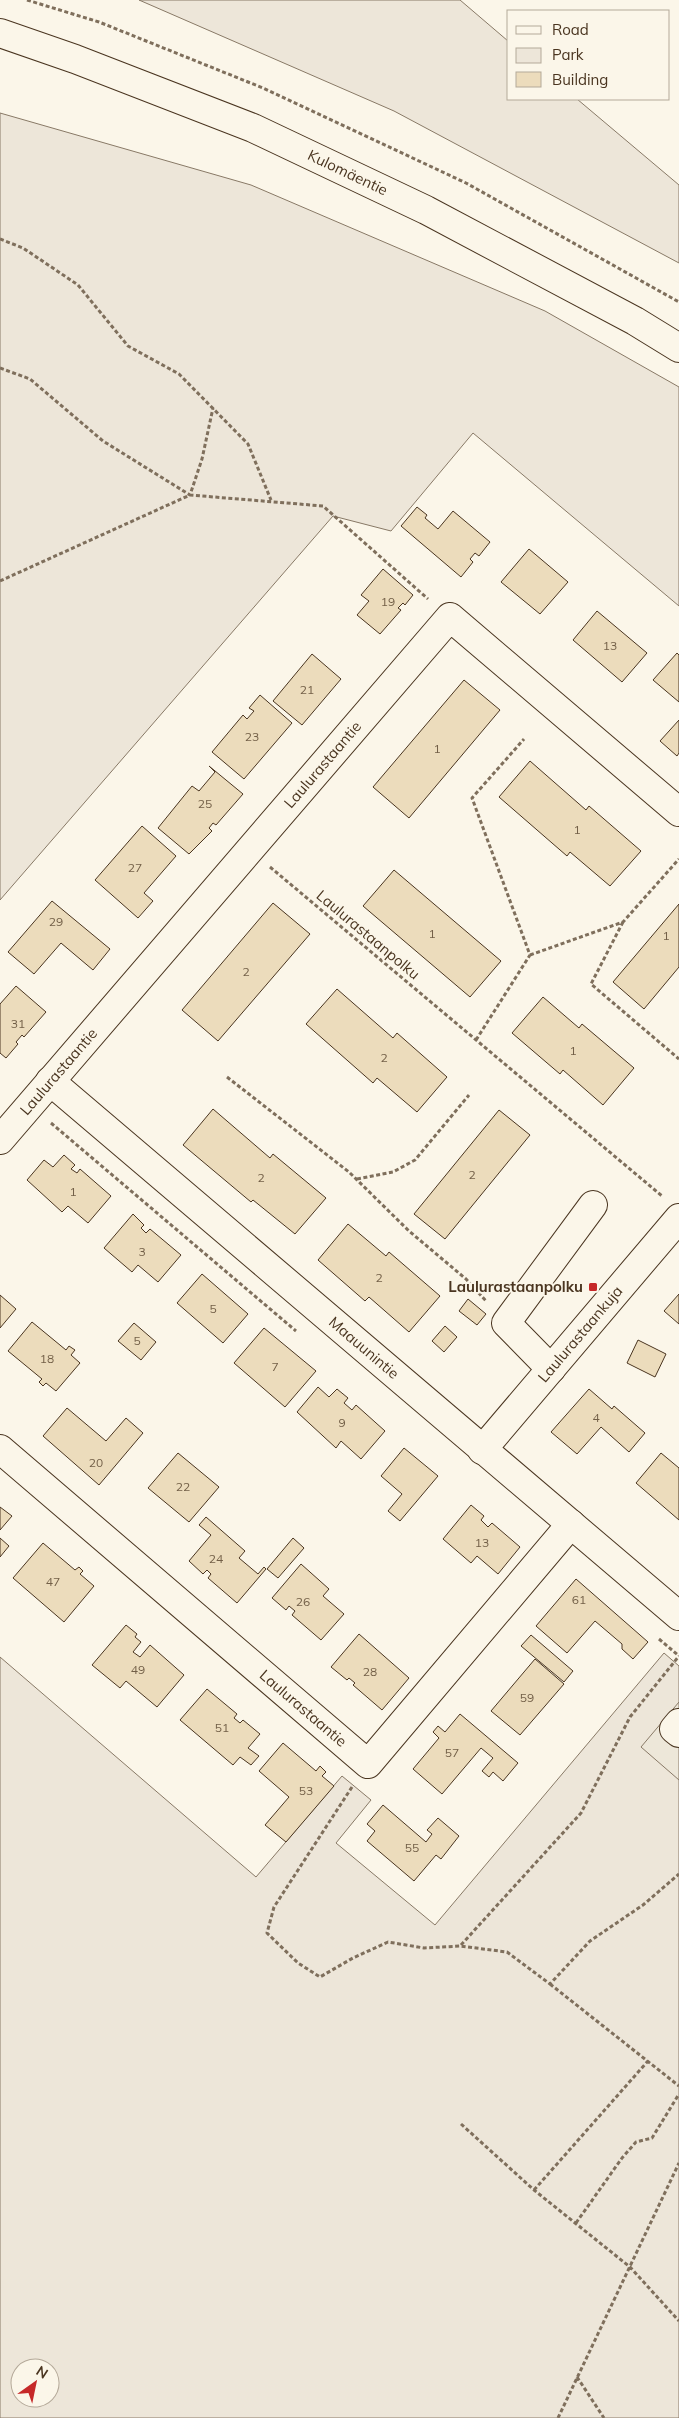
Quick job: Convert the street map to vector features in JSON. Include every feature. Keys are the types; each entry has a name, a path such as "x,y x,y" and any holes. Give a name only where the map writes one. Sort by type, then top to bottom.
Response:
{"street":[{"name":"Kulomäentie","path":"0,33 74,59 253,128 426,210 635,321 679,348"},
{"path":"450,618 679,812"},
{"name":"Laulurastaantie","path":"0,1140 248,850 450,618"},
{"name":"Maauunintie","path":"50,1081 679,1616"},
{"path":"551,1369 506,1323 593,1205"},
{"name":"Laulurastaankuja","path":"482,1450 551,1369 673,1209"},
{"name":"Laulurastaantie","path":"0,1449 368,1764"},
{"path":"368,1764 571,1524"},
{"path":"679,1723 674,1729 679,1733"}],"path":[{"path":"27,0 99,22 262,88 466,183 679,302"},
{"path":"0,238 23,248 78,285 128,346 180,374 248,444 271,500"},
{"path":"0,368 30,379 103,441 190,495"},
{"path":"190,495 202,459 213,408"},
{"path":"0,581 190,495 271,500 323,506 450,618"},
{"path":"524,739 472,798 530,955"},
{"name":"Laulurastaanpolku","path":"248,850 476,1040 673,1209"},
{"path":"679,859 623,922 591,984 679,1059"},
{"path":"476,1040 530,955 623,922"},
{"path":"227,1077 357,1179 409,1231 466,1279 506,1323"},
{"path":"357,1179 393,1172 415,1160 469,1095"},
{"path":"29,1106 300,1334"},
{"path":"460,1946 580,1813 630,1717 679,1656 656,1637"},
{"path":"368,1764 274,1907 267,1932 298,1963 320,1977 353,1958 388,1942 424,1948 460,1946 507,1952 679,2086"},
{"path":"550,1984 590,1940 643,1905 679,1874"},
{"path":"534,2190 648,2062"},
{"path":"576,2224 622,2158 636,2142 652,2138 679,2094"},
{"path":"461,2124 534,2190 630,2267 679,2322"},
{"path":"558,2418 679,2163"},
{"path":"577,2377 604,2418"}],"green space":[{"path":"139,0 460,0 507,40 507,100 578,100 679,185 679,263 394,111"},
{"path":"0,113 251,185 545,311 679,387 679,606 473,433 391,531 333,516 0,900"},
{"path":"664,1653 679,1666 679,2418 0,2418 0,1657 256,1877 342,1776 371,1800 336,1843 435,1925"}],"shaded area":[{"path":"679,1702 679,1780 641,1747"}],"building":[{"path":"417,507 427,515 425,518 438,529 453,511 490,542 479,556 475,553 470,559 473,562 461,577 401,526"},
{"path":"529,549 568,582 540,614 501,582"},
{"path":"383,569 413,595 405,605 403,603 398,608 401,610 380,634 357,615 369,601 361,595"},
{"path":"597,611 647,653 622,682 573,640"},
{"path":"677,653 679,655 679,702 653,680"},
{"path":"312,654 341,679 302,725 273,701"},
{"path":"464,680 500,710 409,818 373,787"},
{"path":"260,695 292,723 244,779 212,752 243,715 247,719 254,711 249,708"},
{"path":"679,720 679,753 677,756 660,741"},
{"path":"530,761 586,810 589,806 641,851 610,886 570,852 567,856 499,797"},
{"path":"209,766 243,794 216,825 213,823 209,828 212,831 189,854 158,828 192,786 199,791 215,772"},
{"path":"142,826 176,856 144,893 153,901 138,918 95,880"},
{"path":"394,870 501,961 470,997 363,906"},
{"path":"52,901 110,949 93,970 61,943 34,974 8,952"},
{"path":"273,903 310,934 218,1041 182,1010"},
{"path":"679,904 679,967 644,1009 613,982"},
{"path":"16,986 46,1012 24,1037 22,1035 16,1042 18,1044 6,1058 0,1053 0,1004"},
{"path":"337,989 393,1038 397,1033 447,1077 417,1112 377,1078 373,1083 306,1024"},
{"path":"543,997 579,1028 582,1024 634,1068 603,1105 563,1070 560,1074 512,1033"},
{"path":"213,1109 270,1158 273,1154 326,1198 295,1234 253,1200 251,1202 183,1145"},
{"path":"499,1110 530,1135 445,1239 414,1214"},
{"path":"64,1155 75,1165 71,1169 77,1173 80,1169 111,1196 88,1223 68,1206 62,1212 27,1180 44,1160 53,1167"},
{"path":"133,1214 144,1225 141,1228 146,1233 150,1229 181,1255 158,1282 138,1265 132,1272 104,1248"},
{"path":"348,1224 386,1256 389,1252 440,1296 409,1332 369,1297 365,1301 318,1260"},
{"path":"202,1274 248,1314 223,1343 177,1303"},
{"path":"679,1294 679,1324 664,1311"},
{"path":"0,1295 16,1309 0,1328"},
{"path":"468,1299 486,1314 477,1325 459,1311"},
{"path":"32,1322 66,1350 69,1346 75,1350 71,1355 80,1363 56,1391 46,1383 43,1386 39,1382 42,1379 8,1351"},
{"path":"134,1323 156,1342 141,1360 118,1341"},
{"path":"445,1326 457,1337 444,1352 432,1341"},
{"path":"264,1328 316,1371 285,1407 234,1363"},
{"path":"638,1340 666,1354 655,1377 627,1363"},
{"path":"318,1387 329,1397 337,1389 348,1398 344,1403 352,1410 356,1405 385,1431 361,1459 341,1441 336,1448 297,1412"},
{"path":"589,1389 612,1409 614,1406 645,1433 629,1452 601,1427 577,1454 551,1432"},
{"path":"67,1408 106,1441 126,1418 143,1433 99,1485 43,1436"},
{"path":"404,1448 438,1476 400,1521 388,1511 402,1494 381,1476"},
{"path":"178,1453 219,1487 189,1522 148,1488"},
{"path":"661,1453 679,1468 679,1520 636,1483"},
{"path":"471,1505 484,1516 481,1520 488,1527 492,1523 520,1547 498,1574 477,1556 471,1563 443,1539"},
{"path":"0,1507 12,1516 0,1530"},
{"path":"206,1517 245,1551 239,1558 258,1574 264,1567 266,1569 237,1603 208,1578 211,1574 207,1570 203,1574 189,1561 211,1535 199,1525"},
{"path":"0,1538 9,1546 0,1557"},
{"path":"293,1538 304,1548 278,1578 267,1569"},
{"path":"43,1543 75,1570 79,1567 83,1571 80,1574 94,1586 64,1622 13,1578"},
{"path":"301,1564 329,1589 323,1596 344,1614 321,1640 292,1615 295,1611 289,1606 286,1610 272,1598"},
{"path":"576,1579 648,1642 633,1659 622,1649 622,1644 595,1621 567,1653 536,1626"},
{"path":"126,1625 137,1634 135,1637 141,1642 133,1652 140,1657 150,1645 184,1675 157,1707 126,1681 120,1688 92,1665"},
{"path":"359,1634 409,1678 382,1710 353,1685 355,1683 349,1678 347,1680 331,1667"},
{"path":"531,1635 573,1671 564,1682 521,1646"},
{"path":"535,1659 564,1684 520,1735 491,1711"},
{"path":"207,1689 237,1714 234,1718 240,1723 243,1720 260,1734 248,1748 259,1756 251,1765 240,1757 233,1765 180,1720"},
{"path":"460,1714 518,1763 503,1781 493,1772 489,1777 482,1771 493,1758 481,1748 442,1794 413,1769 439,1738 433,1732 438,1726 445,1732"},
{"path":"283,1743 316,1771 320,1766 326,1772 322,1776 334,1786 286,1842 265,1825 289,1797 259,1771"},
{"path":"383,1805 426,1842 432,1834 427,1830 438,1818 459,1836 441,1859 436,1855 414,1881 367,1841 375,1831 367,1824"}],"place":[{"name":"Laulurastaanpolku","path":"593,1287"}]}
